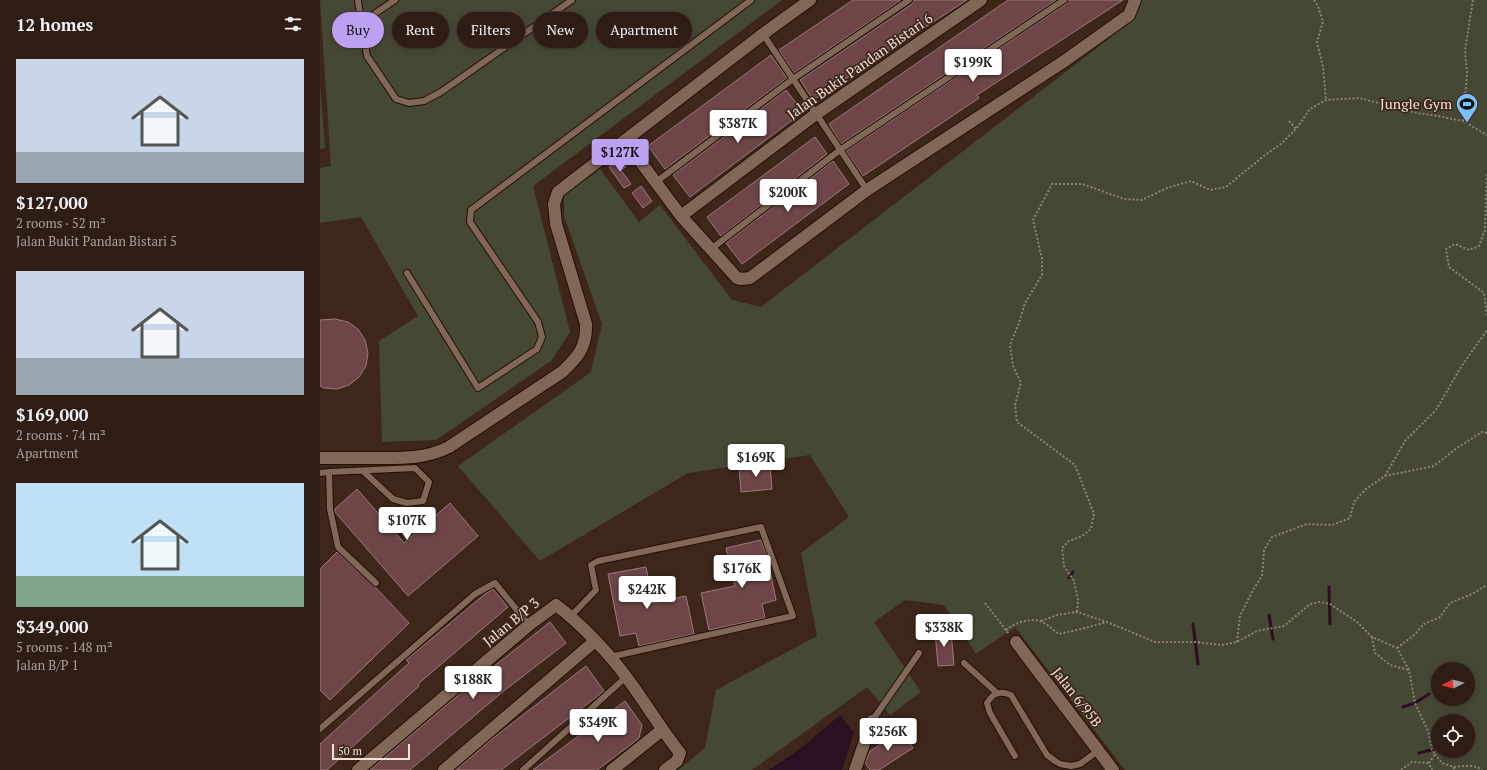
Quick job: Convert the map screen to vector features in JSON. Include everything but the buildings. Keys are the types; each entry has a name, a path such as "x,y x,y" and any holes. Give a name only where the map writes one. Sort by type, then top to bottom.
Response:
{"street":[{"path":"320,458 406,458 428,456 449,447 562,372 573,362 585,343 586,324 556,224 554,210 555,198 563,188 763,34 810,0"},
{"name":"Jalan Bukit Pandan Bistari 6","path":"681,216 816,114 981,0"},
{"path":"625,141 681,216 737,278 750,278 866,190 1062,62 1129,15 1135,0"},
{"name":"Jalan B/P 3","path":"358,770 529,625 556,605 571,616"},
{"path":"571,616 610,657 626,677 662,730 680,753 677,761 665,770"},
{"path":"444,770 595,642"},
{"name":"Jalan 6/95B","path":"1016,642 1114,770"},
{"path":"855,770 872,721"},
{"path":"612,770 662,730"}],"lane":[{"path":"358,0 360,12"},
{"path":"377,12 395,0"},
{"path":"364,48 366,56 396,99 409,103 424,101 441,92 572,0"},
{"path":"407,273 478,388 537,349 542,337 538,322 470,222 471,210 751,0"},
{"path":"656,182 793,79 909,0"},
{"path":"711,249 840,150 1064,0"},
{"path":"763,34 866,190"},
{"path":"320,473 415,468 429,482 422,501 407,503 393,499 363,471"},
{"path":"329,472 330,509 338,547 376,583"},
{"path":"571,616 596,590 591,565 598,561 761,527 793,616 610,657"},
{"path":"320,729 475,594 495,583 529,625"},
{"path":"872,721 919,653"},
{"path":"964,663 997,693"},
{"path":"523,770 626,677"},
{"path":"1015,756 990,713 987,703 991,696 997,693 1006,692 1011,695 1048,755 1055,762 1071,766 1080,764 1099,750"}],"path":[{"path":"1314,0 1318,6 1323,22 1317,42 1326,100"},
{"path":"1463,121 1467,74 1465,50 1473,0"},
{"path":"1076,612 1078,600 1074,581 1064,566 1062,548 1069,541 1082,536 1091,529 1094,514 1075,465 1017,422 1015,405 1021,383 1013,366 1010,345 1025,303 1042,275 1042,259 1033,220 1052,184 1082,184 1124,199 1142,200 1167,188 1191,181 1210,190 1226,186 1282,143 1296,129 1310,109 1326,100 1359,98 1417,113 1463,121 1487,135"},
{"path":"1289,121 1296,129"},
{"path":"1487,174 1485,230 1479,246 1469,250 1455,244 1446,249 1450,267 1484,293 1487,315"},
{"path":"1385,476 1405,441 1436,410 1461,367 1487,330"},
{"path":"1236,642 1240,616 1262,576 1264,550 1272,537 1307,524 1332,525 1350,518 1354,502 1366,488 1385,476 1434,466 1457,448 1482,432 1487,432"},
{"path":"1397,648 1413,636 1424,624 1440,617 1450,603 1472,594 1487,585"},
{"path":"1041,622 1057,615 1076,612 1107,622 1155,642 1196,642 1222,645 1236,642 1257,631 1284,626 1310,604 1320,602 1330,604 1357,622 1372,637 1397,648 1409,670 1415,703 1428,732 1431,746"},
{"path":"985,603 1016,642"},
{"path":"1006,630 1014,624 1033,620 1041,622 1059,634 1107,622"},
{"path":"1372,637 1375,653 1390,664 1409,670"},
{"path":"1429,763 1432,758"},
{"path":"1438,758 1442,764 1454,769 1463,766 1479,768 1482,770"},
{"path":"1401,770 1412,762 1429,763"},
{"path":"1429,763 1432,770"}],"green space":[{"path":"320,0 782,0 533,186 570,332 551,361 436,440 382,442 379,341 418,316 361,217 320,223 320,168 331,166"},
{"path":"1141,0 1487,0 1487,770 1125,770 1015,627 976,654 944,605 905,600 874,622 921,692 890,715 867,687 752,770 678,770 705,748 716,690 817,636 801,553 849,517 810,455 688,473 540,561 458,466 591,372 602,324 564,216 564,195 600,169 639,222 660,205 732,300 761,307 1133,20 1140,7"},
{"path":"320,83 325,148 320,149"}],"shaded area":[{"path":"840,715 854,733 842,770 769,770 801,748"}],"waterway":[{"path":"1069,578 1073,572"},
{"path":"1329,587 1330,624"},
{"path":"1269,615 1273,639"},
{"path":"1193,624 1198,664"},
{"path":"1403,707 1415,703 1429,694"},
{"path":"1419,753 1431,750"}],"place":[{"name":"Jungle Gym","path":"1467,124"}]}
